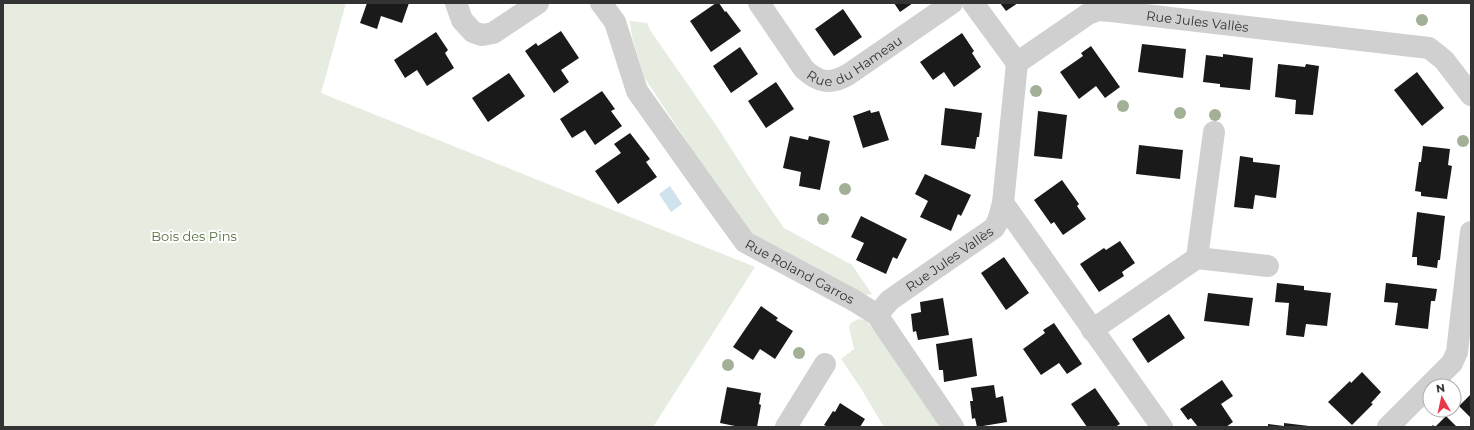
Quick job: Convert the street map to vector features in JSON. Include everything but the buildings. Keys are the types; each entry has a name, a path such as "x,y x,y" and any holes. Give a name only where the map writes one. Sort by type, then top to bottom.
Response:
{"street":[{"path":"456,3 462,20 473,32 482,35 493,33 538,3"},
{"name":"Rue Roland Garros","path":"601,3 615,22 637,91 745,242 855,301 877,315 953,427"},
{"name":"Rue du Hameau","path":"759,3 804,69 813,77 828,81 840,79 849,74 952,3"},
{"path":"973,3 1017,62"},
{"name":"Rue Jules Vallès","path":"877,315 890,300 994,228 998,221 1003,203 1017,62 1088,14 1098,10 1428,48 1444,60 1471,95"},
{"path":"1196,258 1214,132"},
{"path":"1003,203 1162,427"},
{"path":"1388,427 1452,363 1465,338 1471,232"},
{"path":"1092,330 1196,258 1268,266"},
{"path":"786,427 825,364"}],"green space":[{"name":"Bois des Pins","path":"3,3 346,3 321,93 755,267 653,427 3,427"},
{"path":"630,21 647,23 650,30 718,128 784,228 852,265 872,294 866,295 858,292 753,234 736,216 644,77 632,37"},
{"path":"858,319 865,320 877,333 942,427 885,427 882,424 862,390 841,359 854,349 849,327 851,323"}],"water":[{"path":"670,186 682,204 671,212 659,194"}]}
